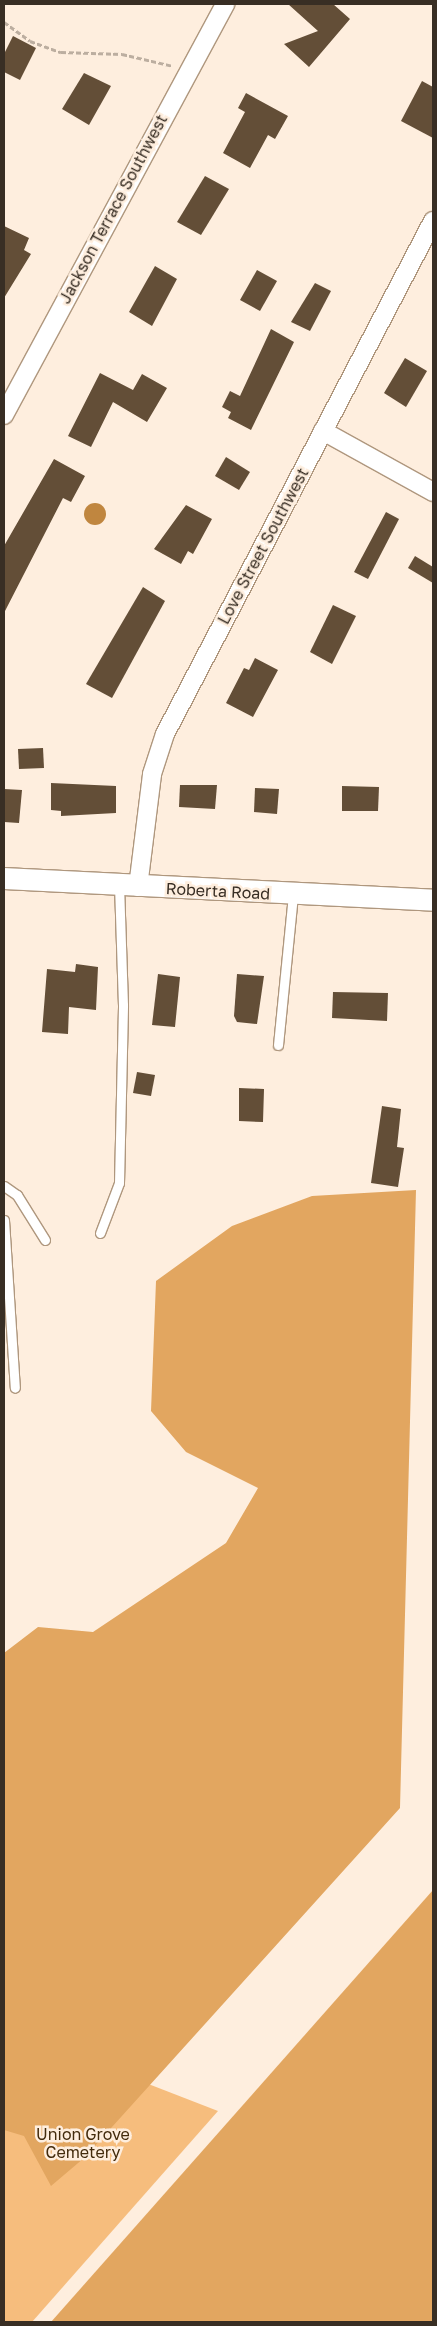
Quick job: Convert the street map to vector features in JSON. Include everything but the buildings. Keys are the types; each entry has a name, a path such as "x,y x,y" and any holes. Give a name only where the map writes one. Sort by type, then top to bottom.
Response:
{"street":[{"name":"Jackson Terrace Southwest","path":"4,416 185,73 225,4"},
{"name":"Love Street Southwest","path":"128,886 152,774 164,734 433,221"},
{"path":"323,431 433,492"},
{"name":"Roberta Road","path":"4,878 293,896 433,900"}],"lane":[{"path":"100,1233 119,1183 128,886"},
{"path":"278,1044 293,896"},
{"path":"4,1186 17,1195 45,1240"},
{"path":"4,1220 15,1388"}],"path":[{"path":"4,22 30,42 61,52 148,57 185,73"}],"green space":[{"path":"416,1190 400,1808 84,2158 51,2186 24,2136 4,2130 4,1653 38,1627 93,1632 226,1543 258,1488 186,1452 151,1411 156,1281 232,1226 312,1196"},
{"path":"433,1890 433,2322 51,2322"},
{"name":"Union Grove Cemetery","path":"4,2028 218,2111 32,2322 4,2322"}],"shaded area":[{"path":"91,503 99,503 106,510 106,518 99,525 91,525 84,518 84,510"}]}
